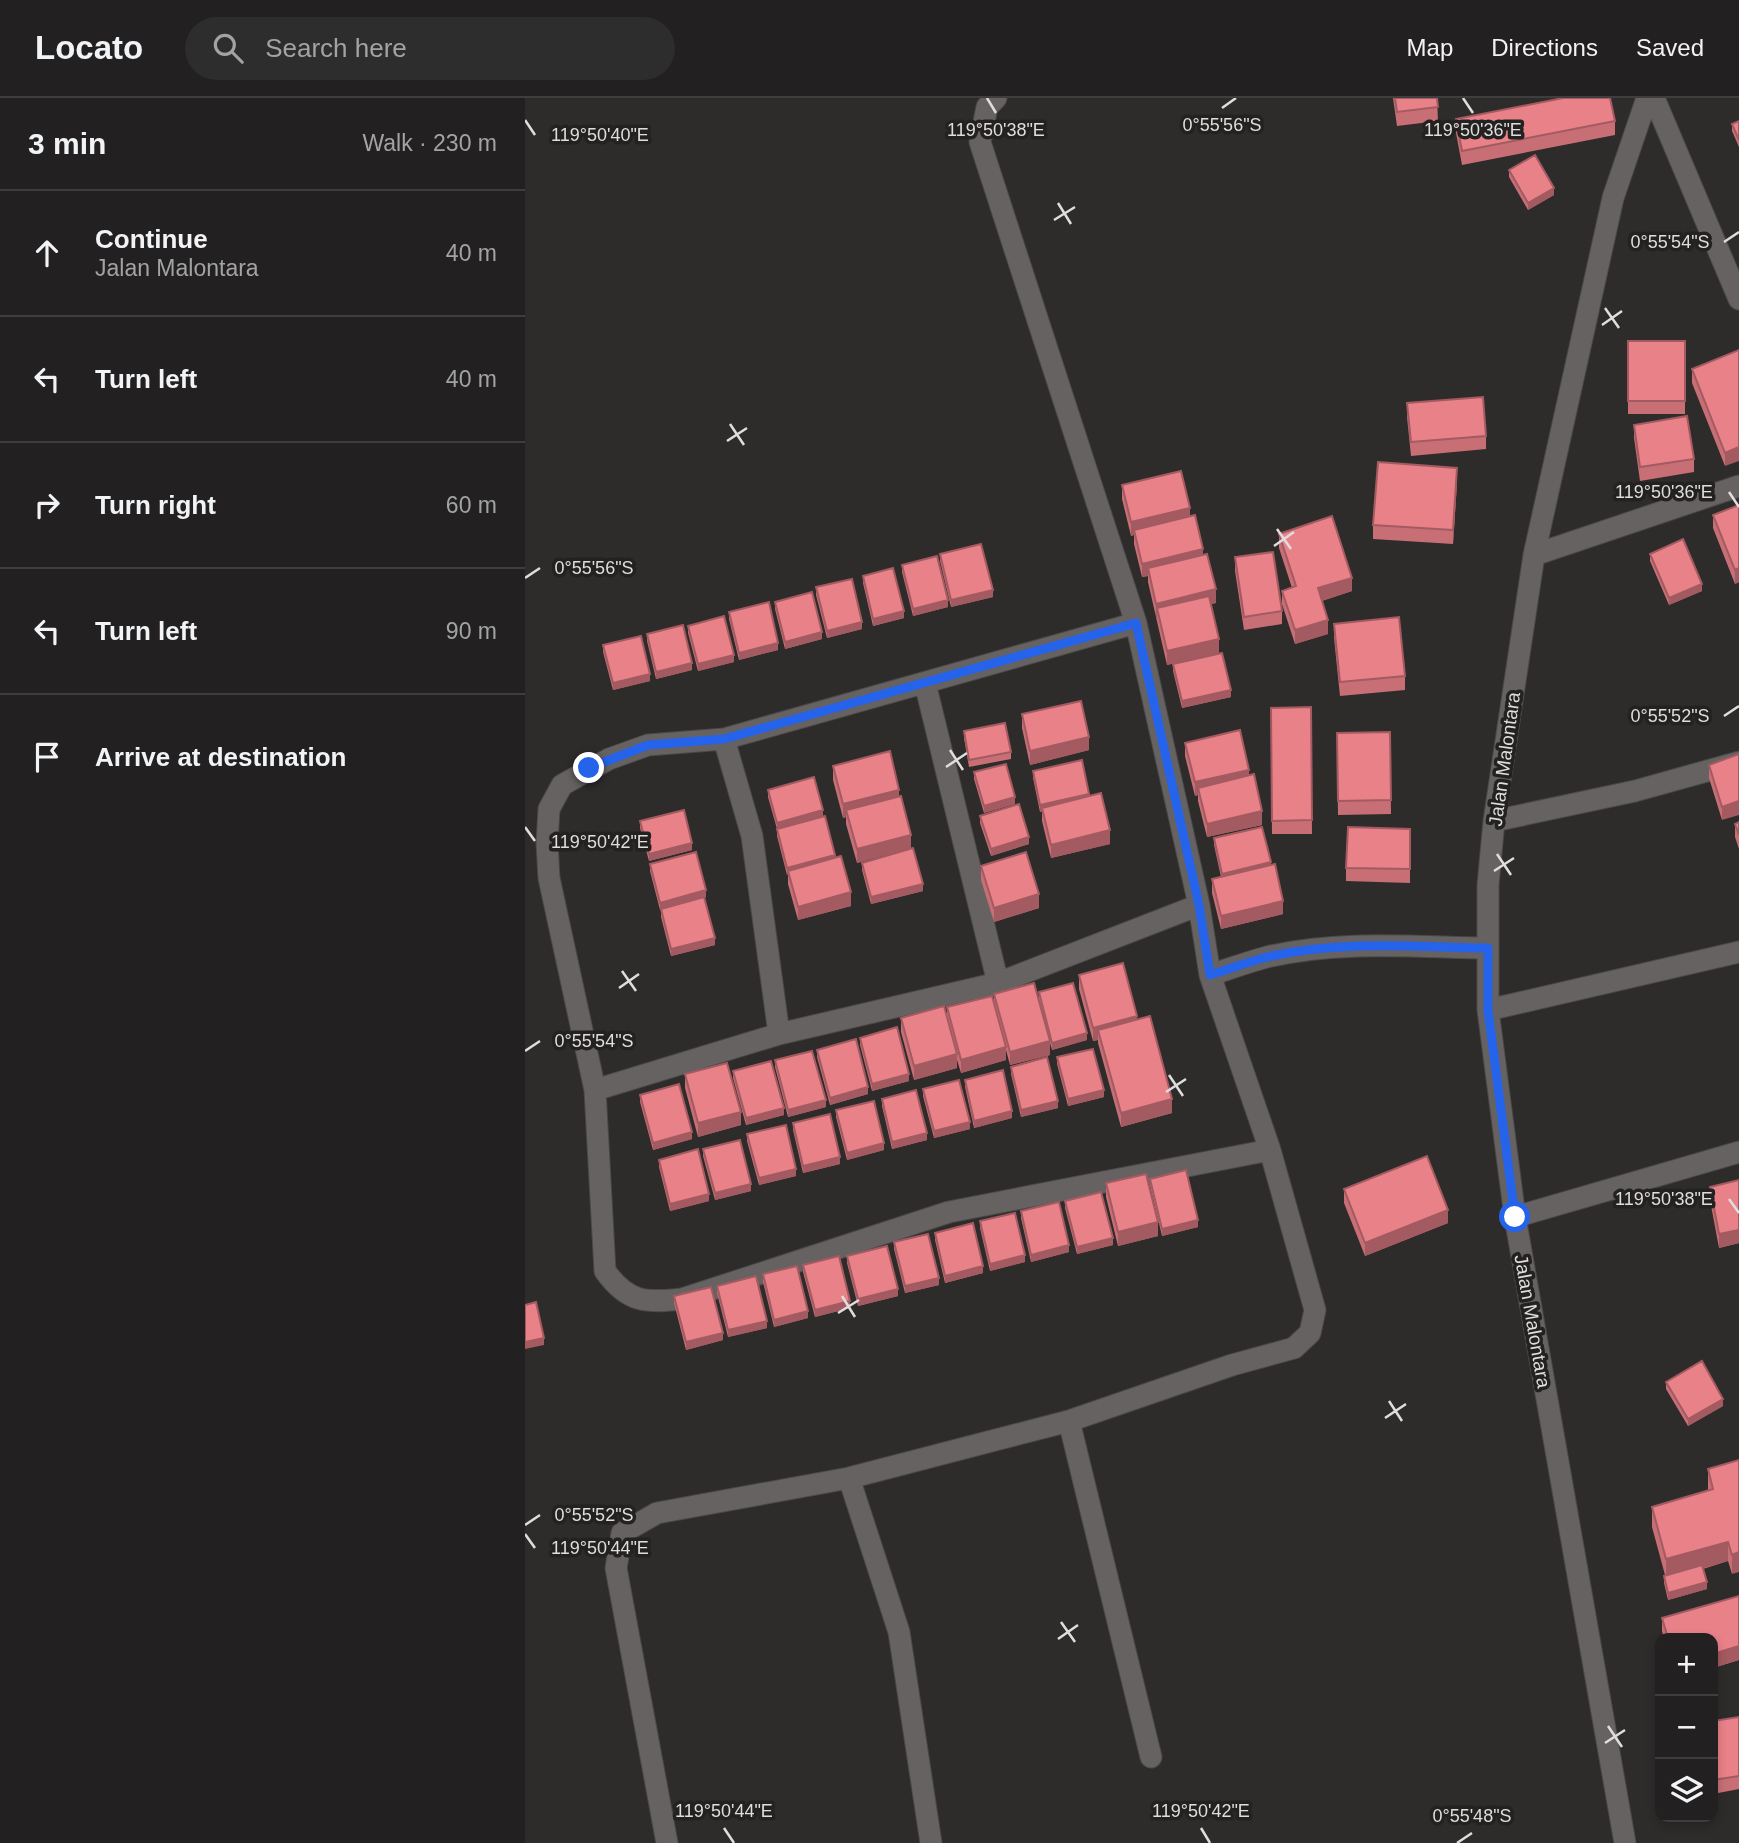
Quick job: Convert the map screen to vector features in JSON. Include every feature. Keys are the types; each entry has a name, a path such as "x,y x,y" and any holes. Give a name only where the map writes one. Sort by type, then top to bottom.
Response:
{"street":[{"path":"667,1843 616,1568 622,1533 657,1513 849,1478 1069,1420 1232,1365 1294,1348 1310,1334 1315,1310 1271,1150 1210,975 1199,905 1136,623 980,142 987,107 996,98"},
{"name":"Jalan Malontara","path":"1625,1843 1515,1217 1488,1010 1488,948 1494,821 1534,555 1610,210 1647,98"},
{"path":"1654,98 1739,299"},
{"path":"1534,555 1739,486"},
{"path":"1136,623 724,739 648,745 609,759 562,785 549,809 549,878 595,1090 605,1271 627,1295 652,1302 682,1299 949,1212 1271,1150"},
{"path":"925,683 998,983"},
{"path":"724,739 751,836 779,1034"},
{"path":"1494,821 1635,791 1739,762"},
{"path":"595,1090 779,1034 998,983 1199,905"},
{"path":"1210,975 1267,957 1308,950 1357,946 1488,948"},
{"path":"1488,1010 1739,952"},
{"path":"1515,1217 1739,1152"},
{"path":"1069,1420 1151,1757"},
{"path":"849,1478 898,1632 931,1843"}],"building":[{"path":"1395,98 1437,98 1438,107 1397,112"},
{"path":"1563,98 1610,98 1615,121 1462,151 1456,119"},
{"path":"1739,121 1739,140 1732,124"},
{"path":"1535,155 1554,188 1528,203 1509,170"},
{"path":"1628,341 1685,341 1685,401 1628,401"},
{"path":"1739,350 1739,447 1725,453 1692,369"},
{"path":"1483,397 1486,436 1411,442 1407,403"},
{"path":"1687,416 1694,459 1640,467 1634,425"},
{"path":"1378,462 1457,468 1453,530 1373,525"},
{"path":"1181,471 1190,508 1131,522 1122,485"},
{"path":"1739,505 1739,568 1735,570 1713,515"},
{"path":"1195,515 1203,549 1142,564 1134,530"},
{"path":"1332,516 1352,578 1318,588 1328,620 1295,630 1282,591 1296,586 1279,534"},
{"path":"1683,539 1702,584 1669,598 1650,554"},
{"path":"981,544 993,590 951,600 940,554"},
{"path":"1273,552 1282,611 1244,617 1235,557"},
{"path":"1207,554 1216,589 1156,604 1148,568"},
{"path":"937,556 948,600 913,609 902,565"},
{"path":"893,568 904,611 873,619 863,576"},
{"path":"852,579 862,622 827,631 816,587"},
{"path":"812,592 822,632 785,642 775,602"},
{"path":"1209,596 1219,639 1167,651 1157,608"},
{"path":"769,602 778,643 739,653 729,612"},
{"path":"724,616 734,655 698,664 688,626"},
{"path":"1399,617 1405,676 1340,682 1334,624"},
{"path":"683,625 692,663 656,672 647,634"},
{"path":"641,636 650,674 613,683 603,645"},
{"path":"1222,653 1231,690 1182,701 1173,664"},
{"path":"1081,701 1089,737 1030,751 1022,714"},
{"path":"1311,707 1312,820 1272,821 1271,708"},
{"path":"1005,723 1011,752 969,760 964,731"},
{"path":"1240,730 1249,770 1195,782 1185,743"},
{"path":"1390,732 1391,800 1338,801 1337,733"},
{"path":"890,751 899,790 843,804 833,766"},
{"path":"1739,754 1739,801 1722,807 1709,765"},
{"path":"1082,760 1089,794 1040,805 1033,771"},
{"path":"1006,764 1015,797 984,806 974,772"},
{"path":"1254,774 1262,811 1207,824 1198,788"},
{"path":"814,777 823,810 777,823 768,790"},
{"path":"1101,793 1110,830 1051,845 1042,808"},
{"path":"901,796 911,835 857,849 846,810"},
{"path":"1019,804 1029,837 991,849 980,816"},
{"path":"684,810 692,843 649,854 640,821"},
{"path":"825,816 835,855 787,868 777,829"},
{"path":"1262,827 1271,862 1222,874 1214,838"},
{"path":"1348,827 1410,829 1410,869 1346,868"},
{"path":"913,848 923,884 871,897 862,863"},
{"path":"696,852 706,890 660,903 650,864"},
{"path":"1026,852 1039,894 994,908 981,866"},
{"path":"841,856 851,892 798,907 788,871"},
{"path":"1275,864 1283,901 1221,916 1212,879"},
{"path":"704,897 715,938 671,949 661,909"},
{"path":"1123,963 1137,1016 1093,1028 1079,975"},
{"path":"1034,983 1050,1041 1010,1052 994,994"},
{"path":"1073,983 1087,1033 1052,1043 1039,992"},
{"path":"992,996 1006,1047 961,1060 947,1007"},
{"path":"944,1006 957,1054 914,1066 901,1018"},
{"path":"1150,1016 1172,1099 1121,1113 1098,1030"},
{"path":"897,1027 909,1074 872,1084 860,1038"},
{"path":"856,1039 868,1087 830,1098 817,1050"},
{"path":"1093,1049 1104,1090 1068,1099 1057,1057"},
{"path":"812,1051 826,1100 788,1110 775,1060"},
{"path":"1047,1057 1058,1101 1021,1110 1011,1067"},
{"path":"771,1061 784,1108 746,1118 733,1071"},
{"path":"727,1063 741,1112 698,1123 685,1074"},
{"path":"1003,1070 1012,1111 974,1121 965,1080"},
{"path":"959,1080 970,1122 934,1131 923,1089"},
{"path":"679,1084 692,1132 653,1143 640,1095"},
{"path":"916,1090 927,1133 892,1142 882,1099"},
{"path":"874,1101 884,1143 847,1153 836,1110"},
{"path":"830,1114 840,1157 803,1166 793,1123"},
{"path":"786,1125 796,1169 759,1178 747,1134"},
{"path":"740,1140 751,1184 715,1193 703,1149"},
{"path":"698,1149 709,1194 670,1204 659,1160"},
{"path":"1427,1156 1448,1210 1365,1243 1344,1189"},
{"path":"1186,1170 1198,1220 1162,1229 1150,1179"},
{"path":"1146,1174 1158,1222 1118,1232 1106,1183"},
{"path":"1739,1180 1739,1230 1719,1234 1710,1187"},
{"path":"1101,1192 1113,1238 1077,1247 1065,1201"},
{"path":"1059,1202 1069,1245 1031,1255 1021,1211"},
{"path":"1015,1213 1025,1255 990,1264 980,1221"},
{"path":"973,1223 983,1266 945,1276 935,1233"},
{"path":"928,1234 939,1278 905,1286 894,1242"},
{"path":"887,1246 898,1289 858,1299 847,1256"},
{"path":"839,1256 850,1301 815,1310 803,1265"},
{"path":"797,1266 808,1311 774,1320 763,1274"},
{"path":"756,1276 767,1321 728,1330 717,1286"},
{"path":"711,1287 723,1333 686,1342 674,1296"},
{"path":"536,1302 544,1338 525,1342 525,1305"},
{"path":"1702,1361 1723,1399 1688,1419 1666,1382"},
{"path":"1739,1460 1739,1552 1732,1555 1728,1542 1666,1559 1652,1507 1713,1489 1708,1469"},
{"path":"1702,1565 1707,1582 1668,1593 1664,1576"},
{"path":"1739,1596 1739,1646 1718,1652 1718,1633 1666,1633 1662,1618"},
{"path":"1739,1717 1739,1776 1718,1779 1718,1720"}],"route":[{"path":"589,768 648,745 724,739 1136,623 1199,905 1210,975 1267,957 1308,950 1357,946 1488,948 1488,1010 1515,1217"}]}
